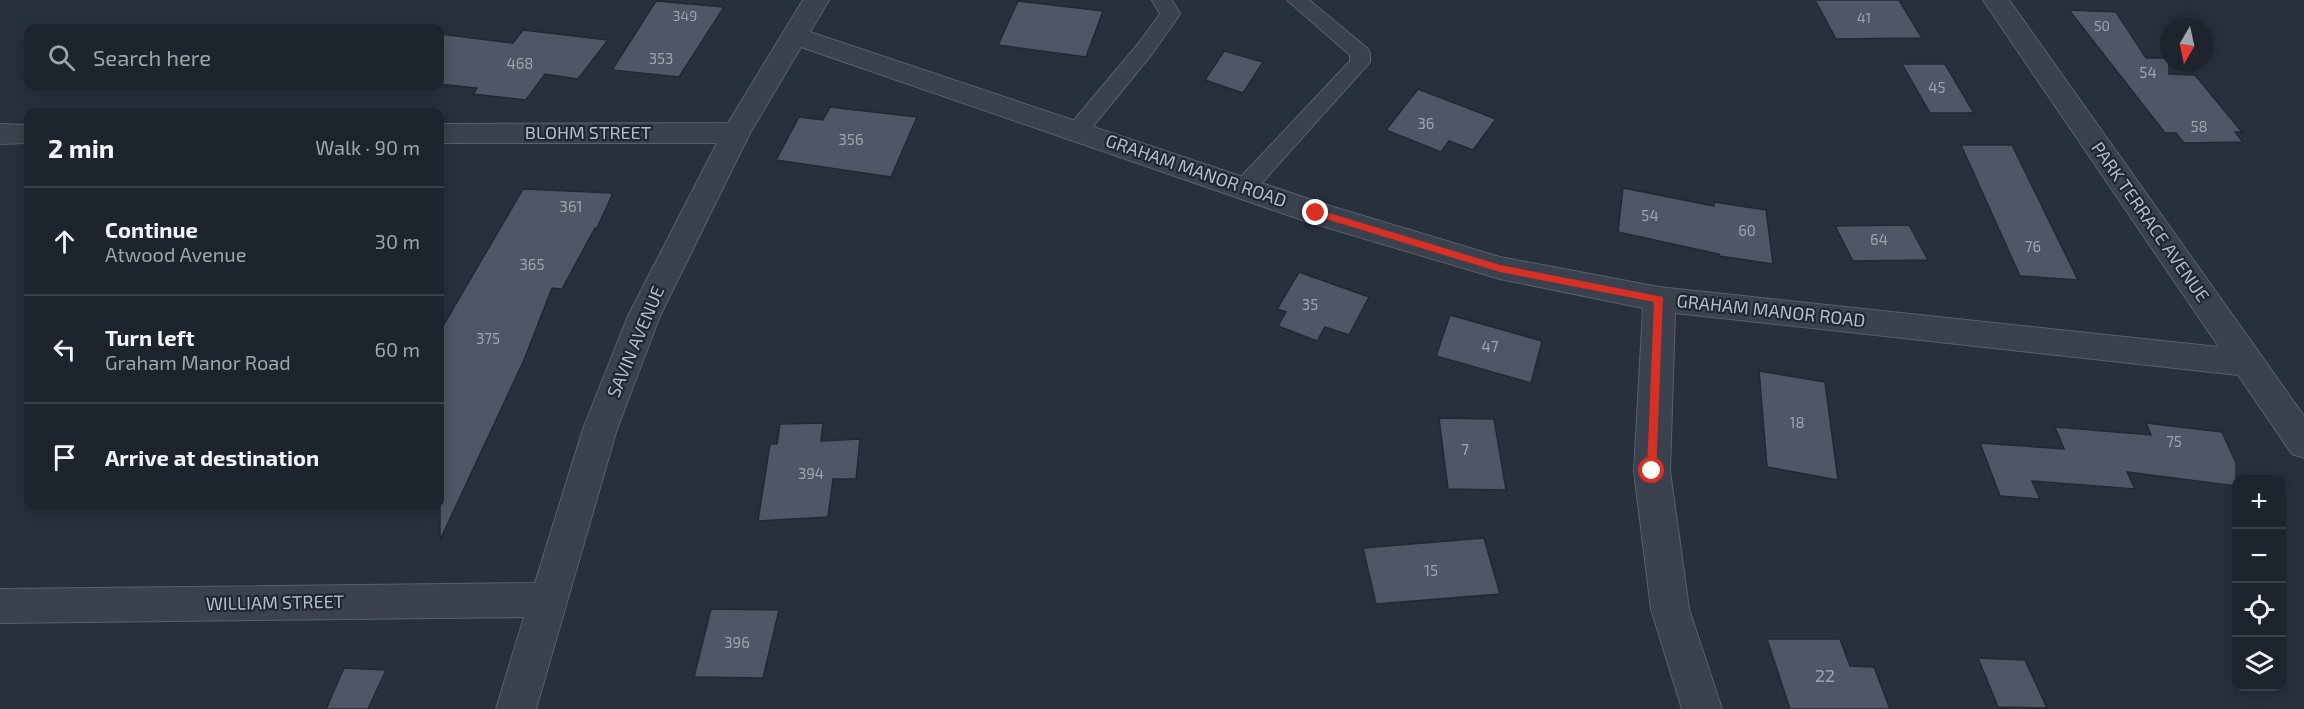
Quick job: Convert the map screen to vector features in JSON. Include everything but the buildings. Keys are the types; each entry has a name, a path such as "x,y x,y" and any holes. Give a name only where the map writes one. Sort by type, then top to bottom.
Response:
{"street":[{"name":"SAVIN AVENUE","path":"516,709 600,429 644,316 736,133 816,0"},
{"name":"PARK TERRACE AVENUE","path":"1996,0 2304,444"},
{"name":"GRAHAM MANOR ROAD","path":"794,35 1316,213 1500,268 1659,299 2247,363"},
{"name":"BLOHM STREET","path":"444,133 736,133"},
{"path":"0,134 24,134"},
{"path":"1659,299 1652,471 1670,609 1702,709"},
{"name":"WILLIAM STREET","path":"0,606 550,600"}],"lane":[{"path":"1077,131 1145,49 1170,14 1162,0"},
{"path":"1244,188 1360,62 1360,53 1297,0"}],"route":[{"path":"1316,213 1500,268 1659,299 1652,471"}]}
